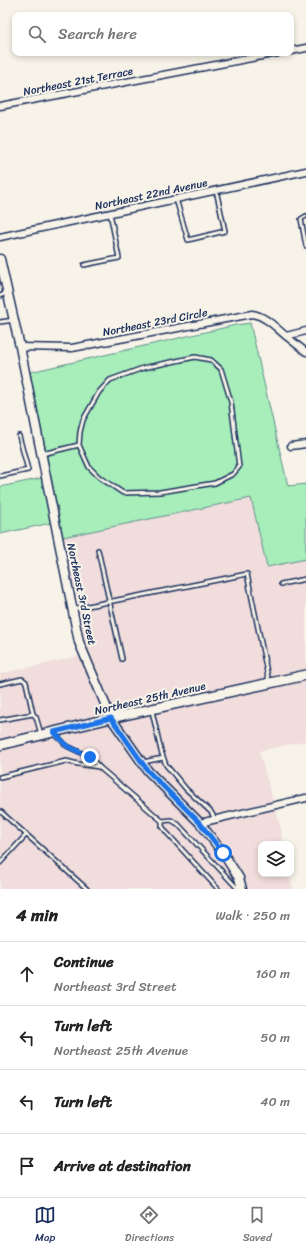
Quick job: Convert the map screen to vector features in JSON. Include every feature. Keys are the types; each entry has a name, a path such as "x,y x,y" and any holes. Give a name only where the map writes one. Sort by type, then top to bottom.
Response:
{"main road":[{"name":"Northeast 25th Avenue","path":"0,745 111,718 306,675"}],"street":[{"path":"294,50 306,48"},
{"name":"Northeast 21st Terrace","path":"0,106 262,56"},
{"name":"Northeast 22nd Avenue","path":"0,237 306,171"},
{"name":"Northeast 3rd Street","path":"0,259 4,294 14,320 20,347 79,642 111,718 148,771 200,823 223,853 239,878 242,889"},
{"name":"Northeast 23rd Circle","path":"20,347 72,348 252,314 267,320 306,352"},
{"path":"286,336 306,331"},
{"path":"291,446 306,444"},
{"path":"200,823 306,798"}],"lane":[{"path":"176,199 188,240 225,231 216,190"},
{"path":"84,265 119,258 110,213"},
{"path":"306,216 301,219 306,246"},
{"path":"0,322 14,320"},
{"path":"195,357 211,360 221,369 230,402 239,468 233,474 215,484 160,492 123,493 99,477 89,467 79,445 83,420 99,392 110,380 143,368 195,357"},
{"path":"0,476 28,470 19,436"},
{"path":"42,454 79,445"},
{"path":"98,550 122,660"},
{"path":"73,609 247,574 269,684"},
{"path":"281,584 306,579"},
{"path":"0,684 22,679 26,682 33,714 36,717 41,735"},
{"path":"152,709 163,758 166,765 186,789 211,812 215,819"},
{"path":"0,720 33,714"},
{"path":"54,732 67,746 90,757 99,767 162,821 162,826 167,833 218,889"},
{"path":"142,762 163,758"},
{"path":"0,777 66,761 99,767"},
{"path":"0,812 87,889"},
{"path":"162,821 171,820 178,824 238,889"},
{"path":"0,863 26,835"}],"shaded area":[{"path":"251,498 267,567 306,559 306,672 113,714 83,641 63,537"},
{"path":"80,656 105,716 0,741 0,674"},
{"path":"306,679 306,741 259,751 273,801 201,818 152,768 118,721"},
{"path":"109,723 145,773 196,824 196,827 198,827 219,855 235,879 237,889 0,889 0,749"},
{"path":"275,809 281,829 282,841 258,841 258,877 290,877 293,889 246,889 243,876 207,825"}],"green space":[{"path":"250,323 288,486 306,484 306,559 267,567 251,498 63,537 30,372"},
{"path":"42,478 51,523 0,534 0,487"}],"route":[{"path":"90,757 67,746 54,732 111,718 148,771 200,823 223,853"}]}
